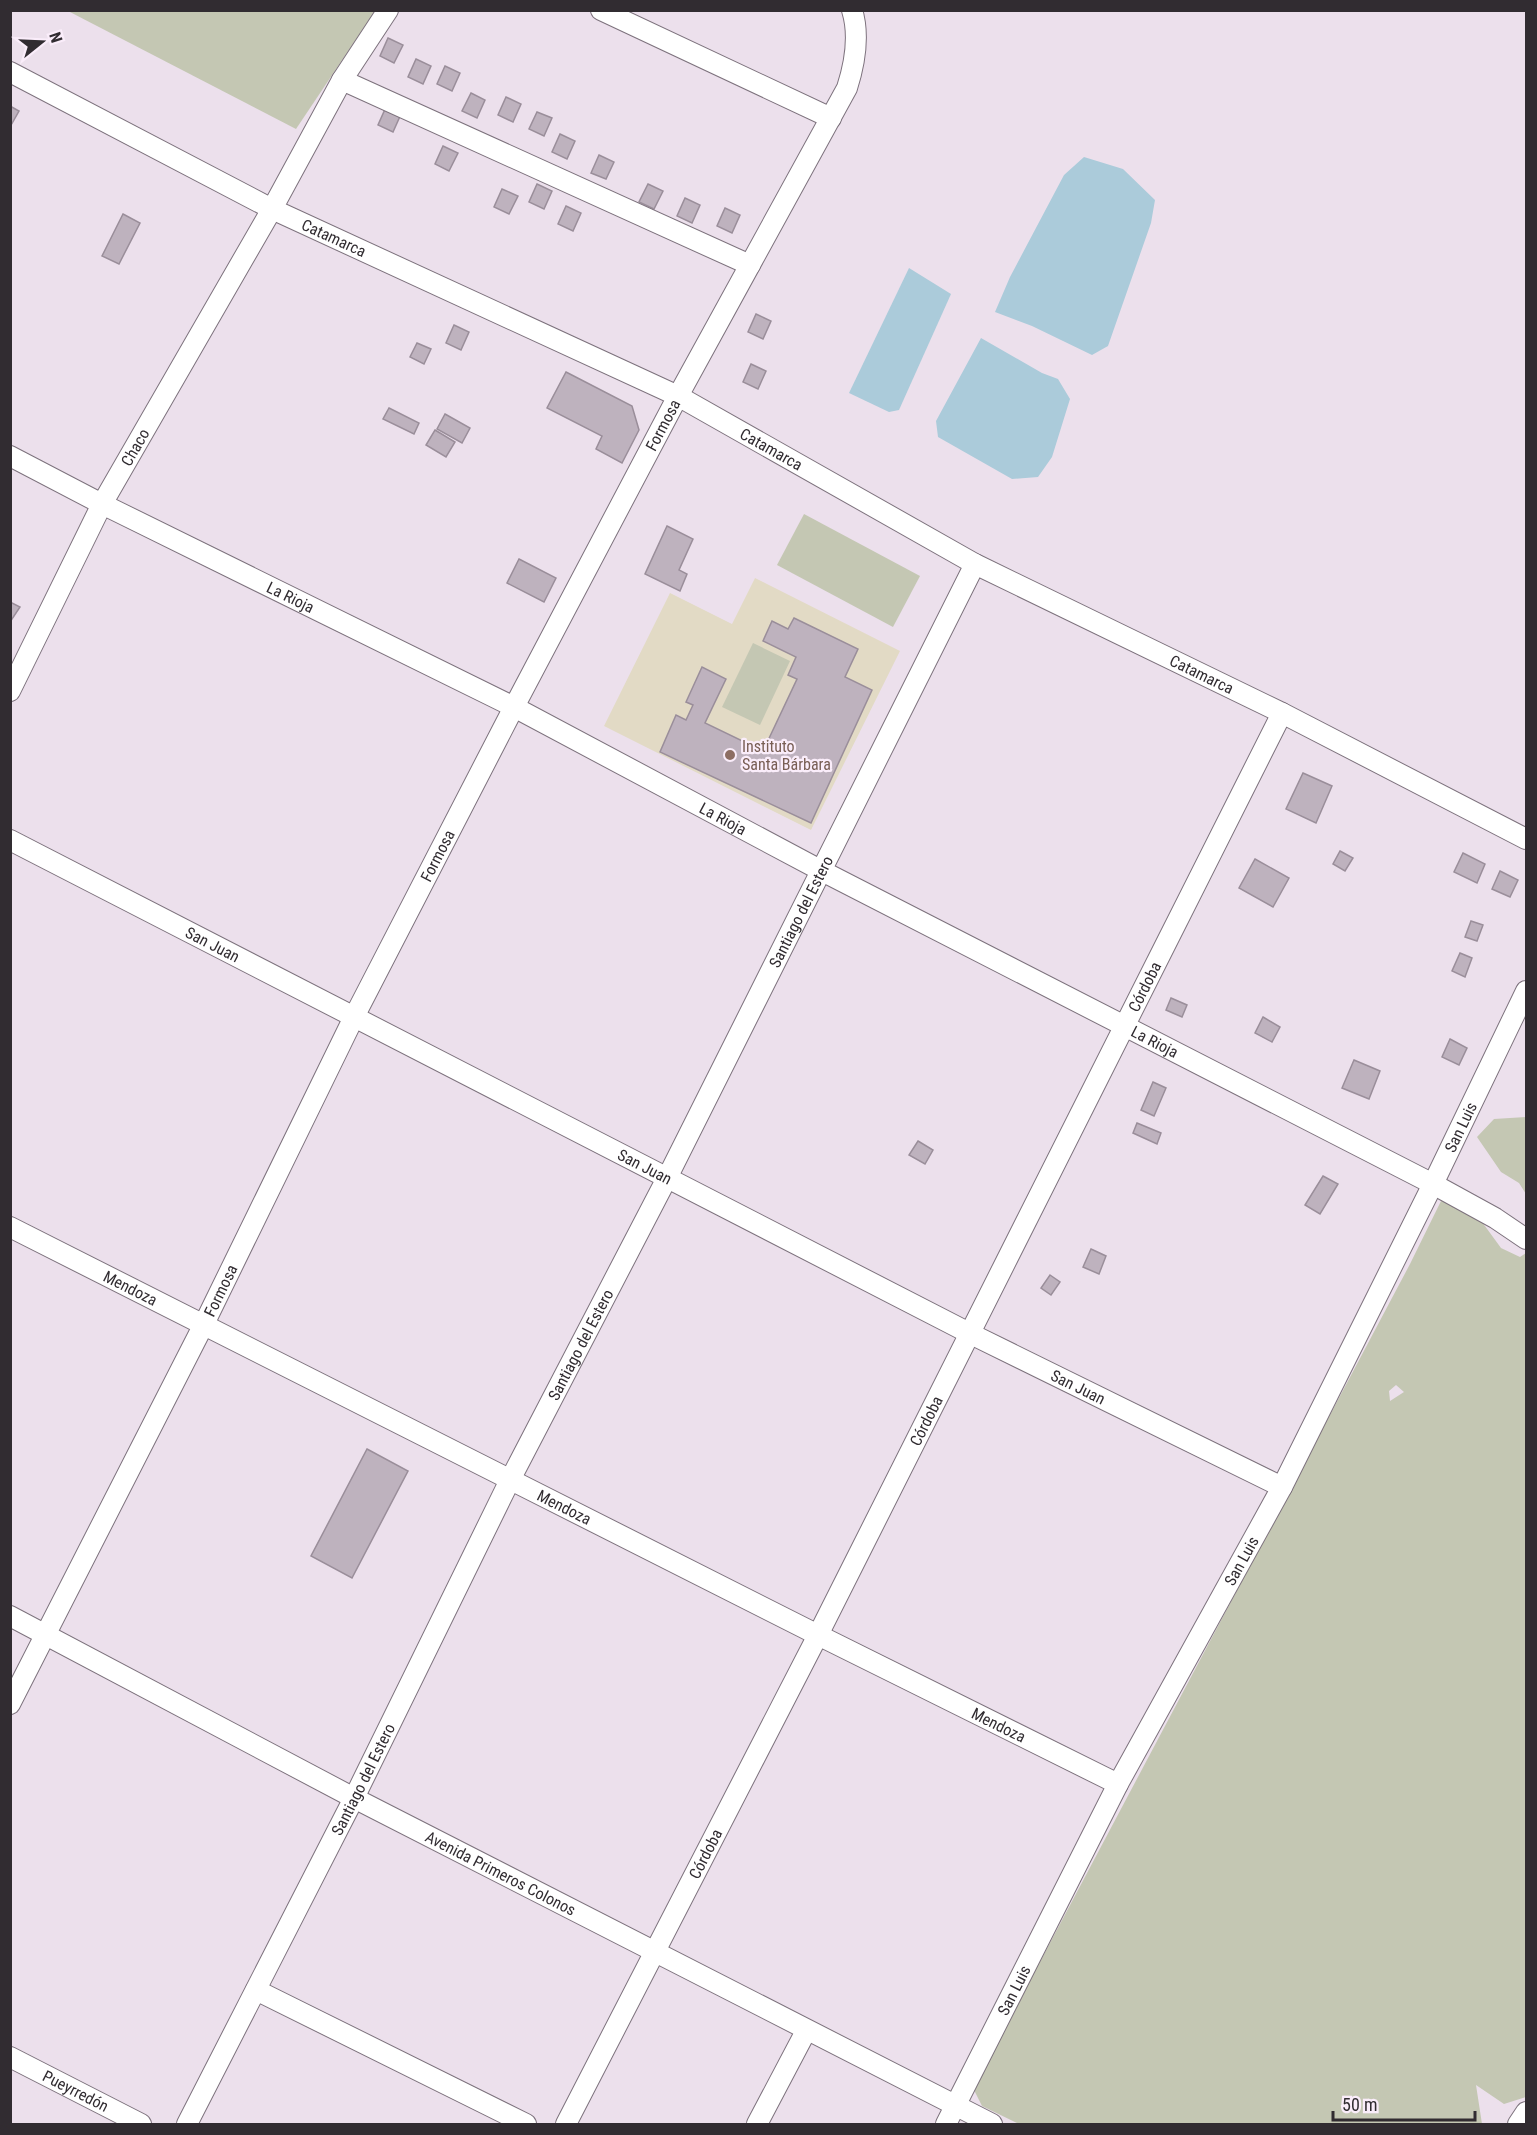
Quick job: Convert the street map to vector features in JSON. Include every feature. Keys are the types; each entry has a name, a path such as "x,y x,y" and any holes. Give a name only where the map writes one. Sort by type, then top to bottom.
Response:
{"street":[{"name":"Chaco","path":"10,691 102,504 342,81 388,10"},
{"path":"601,10 831,118"},
{"name":"Formosa","path":"10,1704 204,1324 354,1017 514,707 678,396 847,88 854,66 857,24 852,10"},
{"name":"Catamarca","path":"10,72 272,208 678,396 975,564 1282,713 1527,839"},
{"path":"342,81 750,265"},
{"name":"La Rioja","path":"10,456 102,504 514,707 822,871 1433,1184 1495,1218 1527,1239"},
{"name":"Santiago del Estero","path":"187,2124 354,1798 510,1480 667,1178 975,564"},
{"name":"Córdoba","path":"566,2124 971,1334 1282,713"},
{"name":"San Juan","path":"10,840 971,1334 1282,1486"},
{"name":"San Luis","path":"946,2124 1118,1784 1282,1486 1527,991"},
{"name":"Mendoza","path":"10,1227 1118,1784"},
{"name":"Avenida Primeros Colonos","path":"10,1616 354,1798 656,1951 806,2031 992,2124"},
{"path":"256,1990 526,2124"},
{"path":"757,2124 806,2031"},
{"name":"Pueyrredón","path":"10,2057 141,2124"},
{"path":"1518,2124 1527,2112"}],"shaded area":[{"path":"755,578 900,651 811,830 604,726 670,593 732,624"}],"green space":[{"path":"68,11 375,11 296,129"},
{"path":"804,514 920,576 893,627 777,565"},
{"path":"753,643 790,661 760,725 722,707"},
{"path":"1526,1117 1526,1194 1519,1183 1501,1172 1477,1137 1494,1119"},
{"path":"1441,1201 1474,1211 1501,1248 1520,1257 1526,1253 1526,2097 1504,2104 1476,2085 1482,2124 1019,2124 982,2106 973,2088 1410,1264","holes":["1396,1385 1404,1392 1390,1401 1389,1391"]}],"water":[{"path":"1084,157 1123,169 1155,200 1151,223 1108,346 1092,355 1032,326 995,312 1010,277 1064,175"},
{"path":"909,268 951,294 899,410 889,412 849,393"},
{"path":"981,338 1042,373 1058,379 1070,399 1052,457 1038,477 1012,479 938,437 936,421"}],"building":[{"path":"388,38 403,45 394,63 380,56"},
{"path":"416,59 431,66 423,84 408,77"},
{"path":"445,66 460,73 452,91 437,84"},
{"path":"471,93 485,100 477,118 462,111"},
{"path":"506,97 521,104 513,122 498,115"},
{"path":"10,106 19,111 10,127"},
{"path":"386,107 401,114 393,132 378,125"},
{"path":"537,112 552,118 544,136 529,129"},
{"path":"560,134 575,141 567,159 552,152"},
{"path":"443,146 458,153 449,171 435,164"},
{"path":"599,155 614,162 606,179 591,173"},
{"path":"537,184 552,191 544,209 529,202"},
{"path":"648,184 663,191 654,209 639,202"},
{"path":"502,189 518,196 509,214 494,207"},
{"path":"685,198 700,205 692,223 677,216"},
{"path":"566,206 581,213 573,231 558,224"},
{"path":"725,208 740,215 732,233 717,226"},
{"path":"123,214 140,223 119,264 102,256"},
{"path":"756,314 771,321 763,339 748,332"},
{"path":"454,325 469,332 461,350 446,343"},
{"path":"417,343 431,349 424,364 410,357"},
{"path":"751,364 766,371 758,389 743,382"},
{"path":"566,372 632,406 639,430 622,463 596,449 602,436 547,408"},
{"path":"389,408 419,423 414,434 383,419"},
{"path":"445,414 470,428 462,443 437,429"},
{"path":"435,430 455,442 446,457 426,445"},
{"path":"667,526 693,539 679,570 687,574 680,591 645,574"},
{"path":"519,559 556,578 544,602 507,583"},
{"path":"10,602 20,607 10,622"},
{"path":"794,618 858,649 845,677 872,690 811,823 660,752 676,715 686,720 693,705 686,702 702,667 726,679 705,723 763,751 797,679 788,675 796,657 763,641 772,621 788,629"},
{"path":"1303,773 1332,786 1316,823 1286,809"},
{"path":"1340,851 1353,858 1345,871 1333,864"},
{"path":"1463,853 1485,864 1477,883 1454,872"},
{"path":"1255,859 1289,878 1273,907 1239,888"},
{"path":"1500,871 1518,880 1510,897 1492,889"},
{"path":"1471,921 1483,925 1477,941 1465,937"},
{"path":"1460,953 1472,958 1465,977 1452,971"},
{"path":"1171,998 1187,1005 1182,1017 1166,1010"},
{"path":"1263,1017 1280,1027 1272,1042 1255,1033"},
{"path":"1450,1039 1467,1048 1459,1065 1442,1057"},
{"path":"1354,1060 1380,1071 1369,1099 1342,1088"},
{"path":"1153,1082 1166,1088 1154,1116 1141,1110"},
{"path":"1137,1123 1161,1133 1157,1144 1133,1133"},
{"path":"918,1141 933,1150 925,1164 909,1155"},
{"path":"1323,1176 1338,1184 1320,1214 1305,1205"},
{"path":"1091,1249 1106,1256 1099,1274 1083,1267"},
{"path":"1050,1275 1060,1282 1051,1295 1041,1288"},
{"path":"367,1449 408,1471 352,1578 311,1556"}],"place":[{"name":"Instituto Santa Bárbara","path":"730,755"}]}
